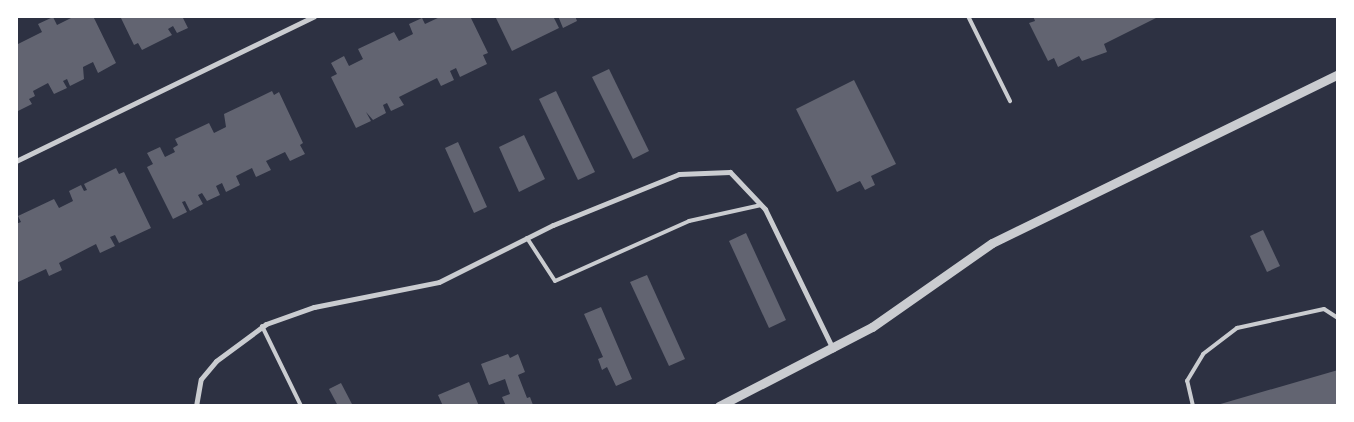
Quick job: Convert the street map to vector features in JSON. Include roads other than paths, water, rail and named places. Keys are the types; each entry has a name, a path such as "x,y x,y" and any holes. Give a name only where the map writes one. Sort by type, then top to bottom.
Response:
{"street":[{"path":"16,161 314,16"},
{"path":"719,406 833,349 872,327 992,243 1338,74"},
{"path":"196,406 202,379 216,360 262,326 314,307 439,282 526,237 679,174 730,172 761,205 833,349"}],"lane":[{"path":"968,16 1010,100"},
{"path":"526,237 555,281 689,222 761,205"},
{"path":"1193,406 1187,381 1203,354 1237,328 1324,309 1338,318"},
{"path":"262,326 301,406"}]}
